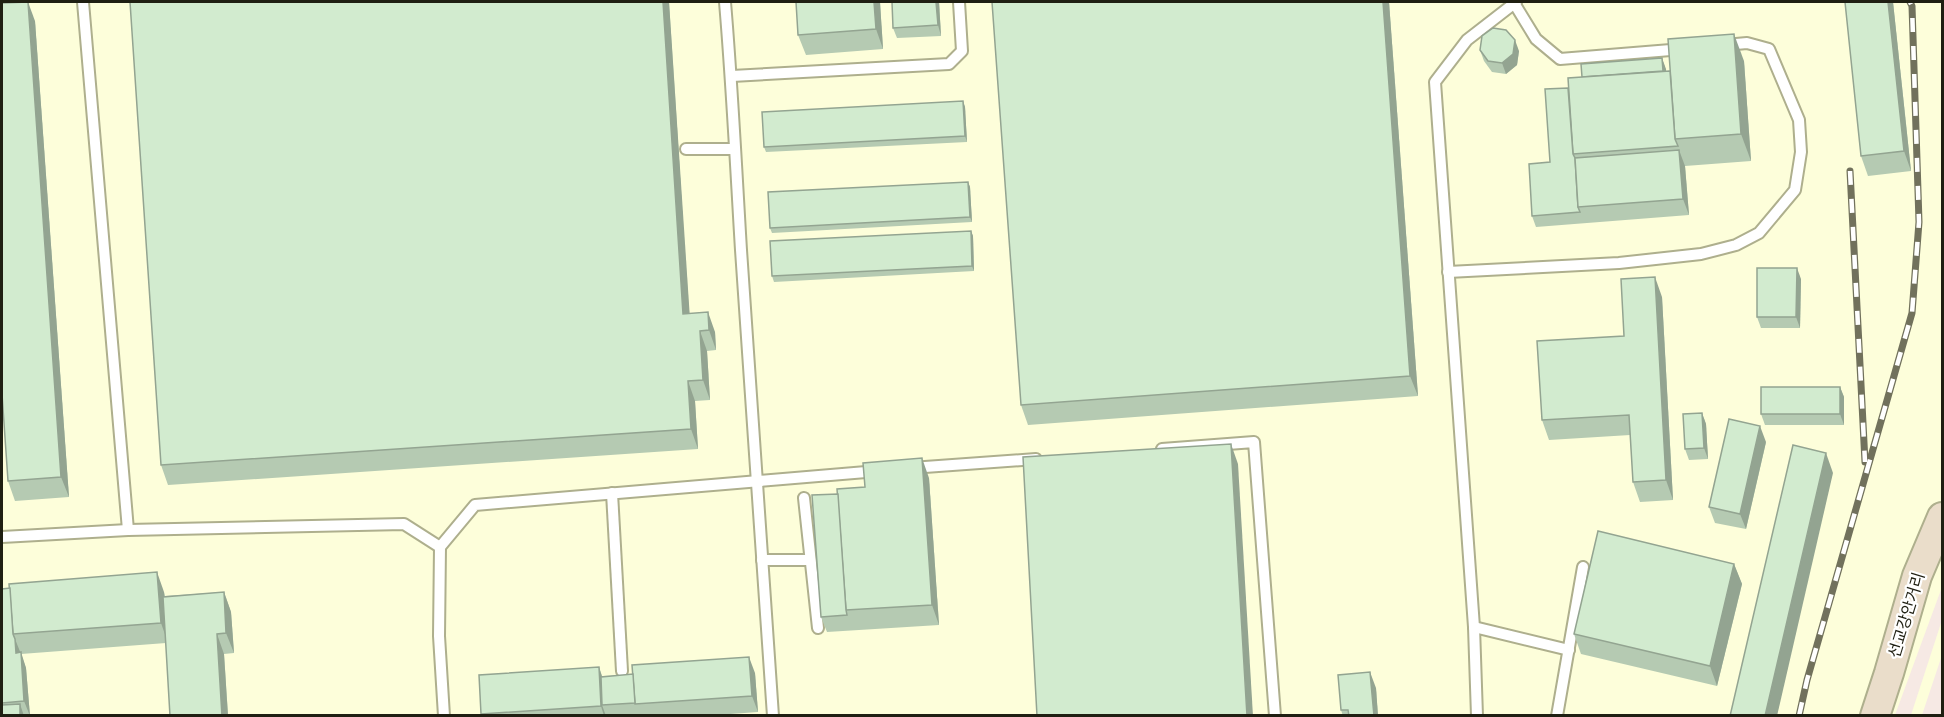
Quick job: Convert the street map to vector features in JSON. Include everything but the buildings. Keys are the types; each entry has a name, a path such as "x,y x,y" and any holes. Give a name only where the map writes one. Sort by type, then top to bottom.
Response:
{"main road":[{"name":"선교강안거리","path":"1875,716 1917,576 1942,517"}],"lane":[{"path":"82,2 128,530"},
{"path":"725,2 732,76 734,148 755,481 773,716"},
{"path":"732,76 949,64 962,51 959,2"},
{"path":"1478,716 1474,627 1435,82 1467,40 1515,2 1536,39 1560,59 1700,47"},
{"path":"1448,272 1619,263 1701,254 1736,245 1759,233 1795,190 1801,152 1799,120 1769,49 1747,43 1712,46"},
{"path":"686,149 734,148"},
{"path":"1147,450 1254,442 1275,716"},
{"path":"898,470 1052,457"},
{"path":"444,716 439,636 441,547 475,506 886,470"},
{"path":"612,493 622,671"},
{"path":"804,498 818,628"},
{"path":"2,537 128,530 405,524 441,547"},
{"path":"762,560 810,560"},
{"path":"1557,716 1583,567"},
{"path":"1474,627 1569,650"}],"shaded area":[{"path":"1942,587 1942,620 1911,715 1895,715"},
{"path":"1942,655 1942,715 1922,715"}],"railway":[{"path":"1799,716 1807,680 1912,313 1919,222 1912,6 1910,2"},
{"path":"1850,171 1865,462"}]}
